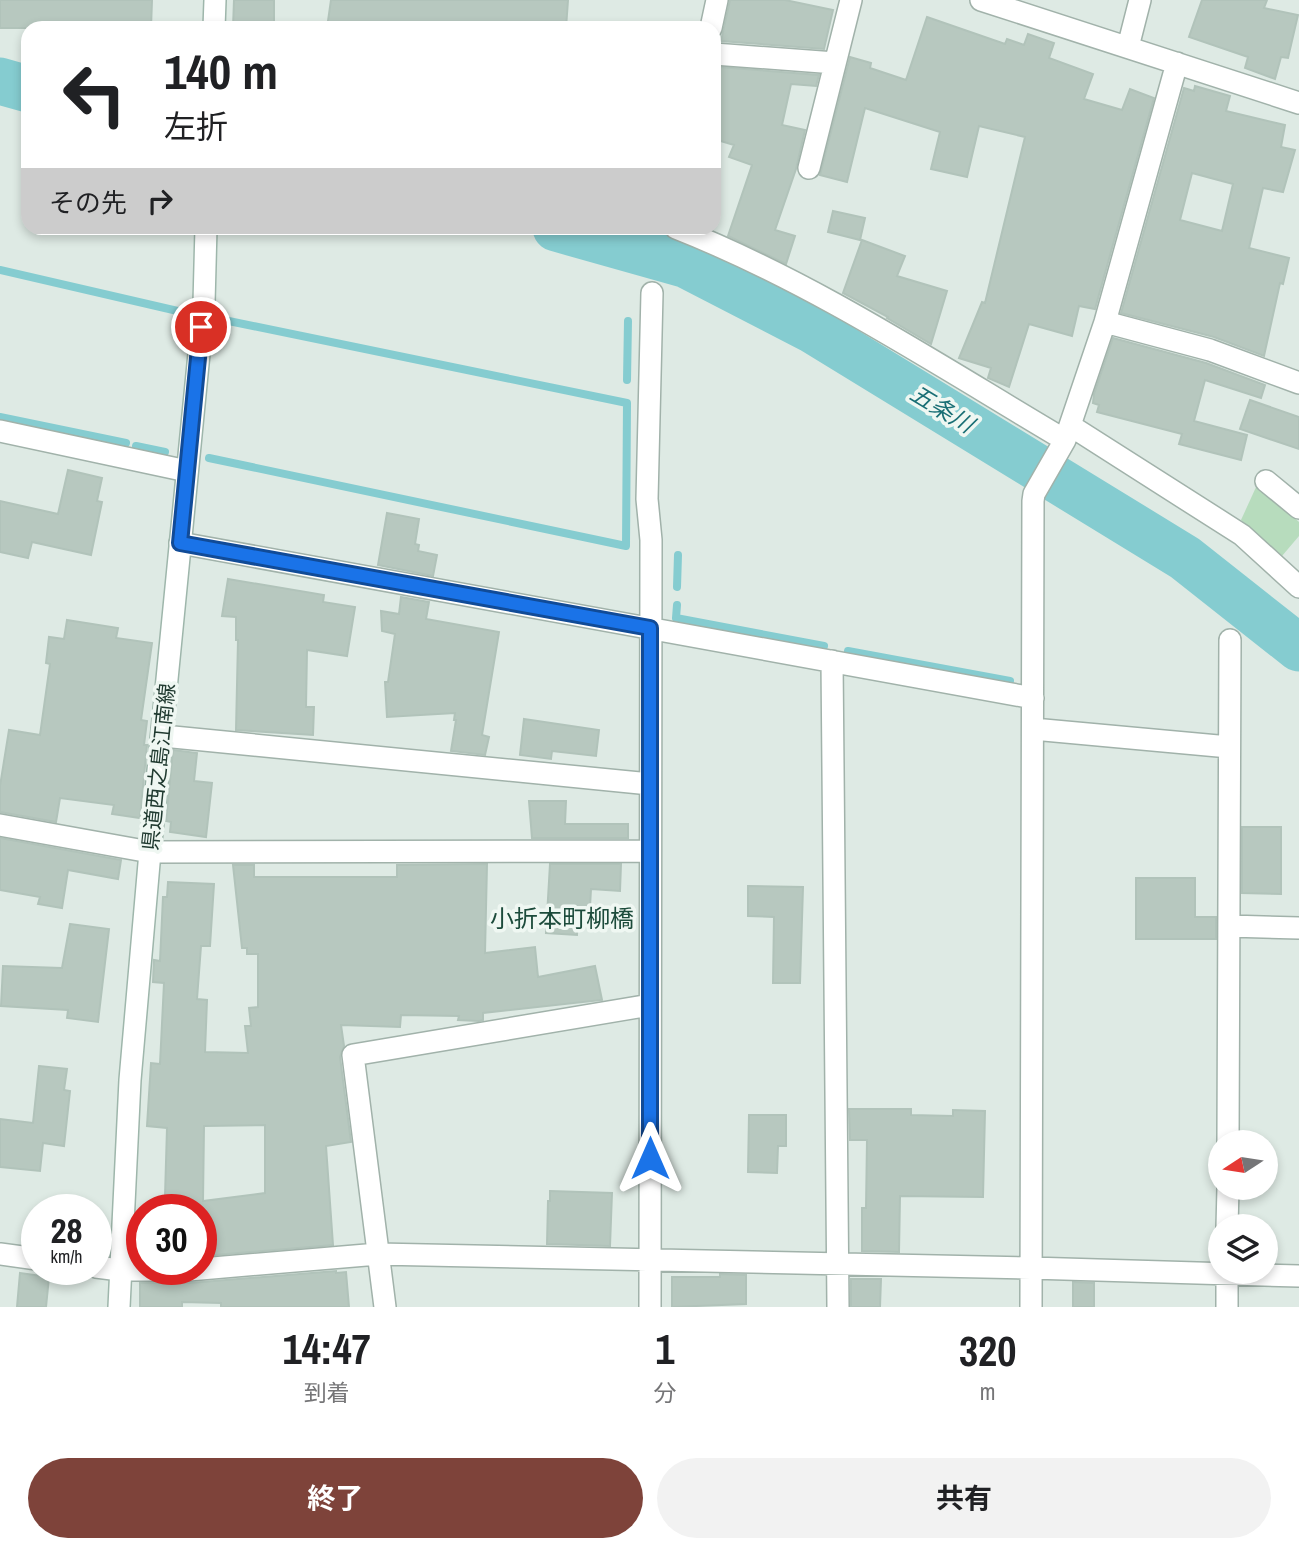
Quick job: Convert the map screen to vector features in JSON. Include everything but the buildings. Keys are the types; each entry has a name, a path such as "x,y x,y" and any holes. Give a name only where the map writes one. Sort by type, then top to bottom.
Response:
{"street":[{"path":"214,21 215,0"},
{"path":"712,21 717,0"},
{"path":"808,167 851,0"},
{"path":"981,0 1299,103"},
{"path":"1128,47 1140,0"},
{"path":"721,55 835,63"},
{"path":"1031,1307 1034,494 1067,436 1105,322 1177,63"},
{"name":"県道西之島江南線","path":"119,1307 130,1080 204,303 206,235"},
{"path":"694,235 801,285 1242,535 1299,587"},
{"path":"650,1307 651,540 647,499 652,293"},
{"path":"1105,322 1210,350 1299,383"},
{"path":"0,431 187,471"},
{"path":"1266,481 1299,509"},
{"path":"180,543 1032,698"},
{"path":"1228,1130 1230,640"},
{"path":"832,662 838,1307"},
{"path":"1033,729 1229,747"},
{"path":"163,736 650,784"},
{"path":"0,825 150,852 650,850"},
{"path":"1228,926 1299,928"},
{"path":"385,1307 353,1055 650,1005"},
{"path":"0,1254 21,1257"},
{"path":"112,1269 189,1270 378,1254 1208,1273"},
{"path":"1278,1275 1299,1276"},
{"path":"1227,1284 1227,1307"}],"green space":[{"path":"1257,485 1299,522 1299,536 1282,556 1241,520"}],"waterway":[{"name":"五条川","path":"0,81 21,87"},
{"name":"五条川","path":"581,235 687,265 811,329 1185,558 1299,648"},
{"path":"0,270 182,312"},
{"path":"209,458 626,546 627,403 219,319"},
{"path":"627,380 628,321"},
{"path":"0,417 126,443"},
{"path":"136,446 165,452"},
{"path":"677,587 678,555"},
{"path":"677,605 676,618 824,646"},
{"path":"848,651 1010,681"}],"district":[{"name":"小折本町柳橋","path":"562,919"}],"route":[{"path":"201,327 180,543 650,628 650,1158"}]}
